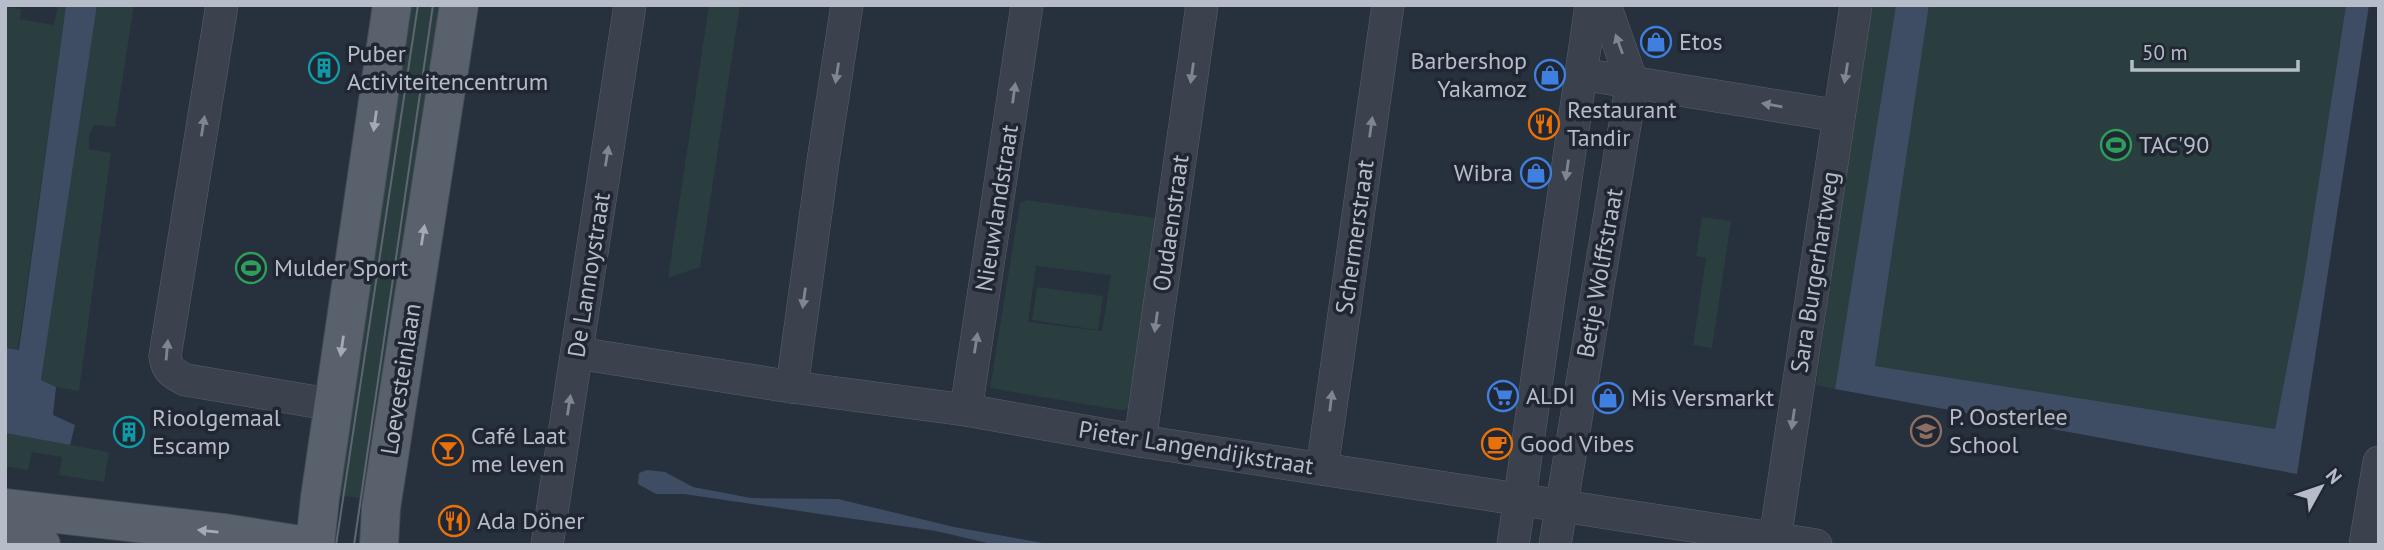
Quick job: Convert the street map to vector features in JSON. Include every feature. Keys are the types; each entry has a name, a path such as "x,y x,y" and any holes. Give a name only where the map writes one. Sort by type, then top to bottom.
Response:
{"main road":[{"path":"315,545 392,5"},
{"name":"Loevesteinlaan","path":"379,545 381,508 459,5"},
{"path":"5,508 224,533 300,545"},
{"path":"5,538 41,545"}],"street":[{"path":"222,5 165,356 166,366 170,372 186,380 334,405"},
{"name":"De Lannoystraat","path":"547,545 630,5"},
{"path":"792,387 822,161 847,5"},
{"name":"Nieuwlandstraat","path":"966,410 1027,5"},
{"name":"Oudaenstraat","path":"1140,441 1202,5"},
{"name":"Schermerstraat","path":"1322,469 1388,5"},
{"name":"Betje Wolffstraat","path":"1513,545 1591,5"},
{"name":"Betje Wolffstraat","path":"1555,545 1632,82 1605,5"},
{"name":"Sara Burgerhartweg","path":"1775,539 1856,5"},
{"path":"1581,74 1839,116"},
{"name":"Pieter Langendijkstraat","path":"577,353 792,387 966,410 1140,441 1816,545"},
{"path":"2365,545 2379,462"}],"shaded area":[{"path":"58,5 66,5 18,350 5,348 5,7 21,9 20,19 54,25"},
{"path":"97,5 134,5 115,127 94,125 89,136 89,149 111,153 79,391 56,387 41,380"},
{"path":"409,5 444,5 373,500 337,495"},
{"path":"709,5 740,5 700,267 668,278"},
{"path":"1870,5 1896,5 1835,389 1816,385"},
{"name":"TAC'90","path":"1929,5 2346,5 2303,284 2275,429 1875,366"},
{"path":"1027,200 1162,219 1140,383 1132,385 1128,401 1137,402 1129,409 1120,410 990,388 1020,203","holes":["1036,266 1111,275 1102,331 1028,322"]},
{"path":"1702,217 1731,221 1712,348 1693,345 1706,258 1696,256"},
{"path":"1037,287 1103,296 1098,330 1032,320"},
{"path":"5,433 109,452 104,482 59,475 62,457 32,452 28,470 5,466"}],"water":[{"path":"66,5 97,5 41,380 56,387 53,415 75,425 70,445 5,433 5,348 19,350"},
{"path":"1896,5 1929,5 1875,366 2275,429 2303,284 2346,5 2369,5 2297,474 1835,389"},
{"path":"647,470 665,472 693,487 751,498 838,499 954,527 1054,545 996,545 936,531 684,494 656,494 638,484 639,473"}],"tram line":[{"path":"336,545 418,5"},
{"path":"354,545 433,5"}],"place":[{"name":"Etos","path":"1656,42"},
{"name":"Puber Activiteitencentrum","path":"324,68"},
{"name":"Barbershop Yakamoz","path":"1550,75"},
{"name":"Restaurant Tandir","path":"1544,124"},
{"name":"TAC'90","path":"2116,145"},
{"name":"Wibra","path":"1536,173"},
{"name":"Mulder Sport","path":"251,268"},
{"name":"ALDI","path":"1503,396"},
{"name":"Mis Versmarkt","path":"1608,398"},
{"name":"P. Oosterlee School","path":"1926,431"},
{"name":"Rioolgemaal Escamp","path":"129,432"},
{"name":"Good Vibes","path":"1497,444"},
{"name":"Café Laat me leven","path":"448,450"},
{"name":"Ada Döner","path":"454,521"}]}
